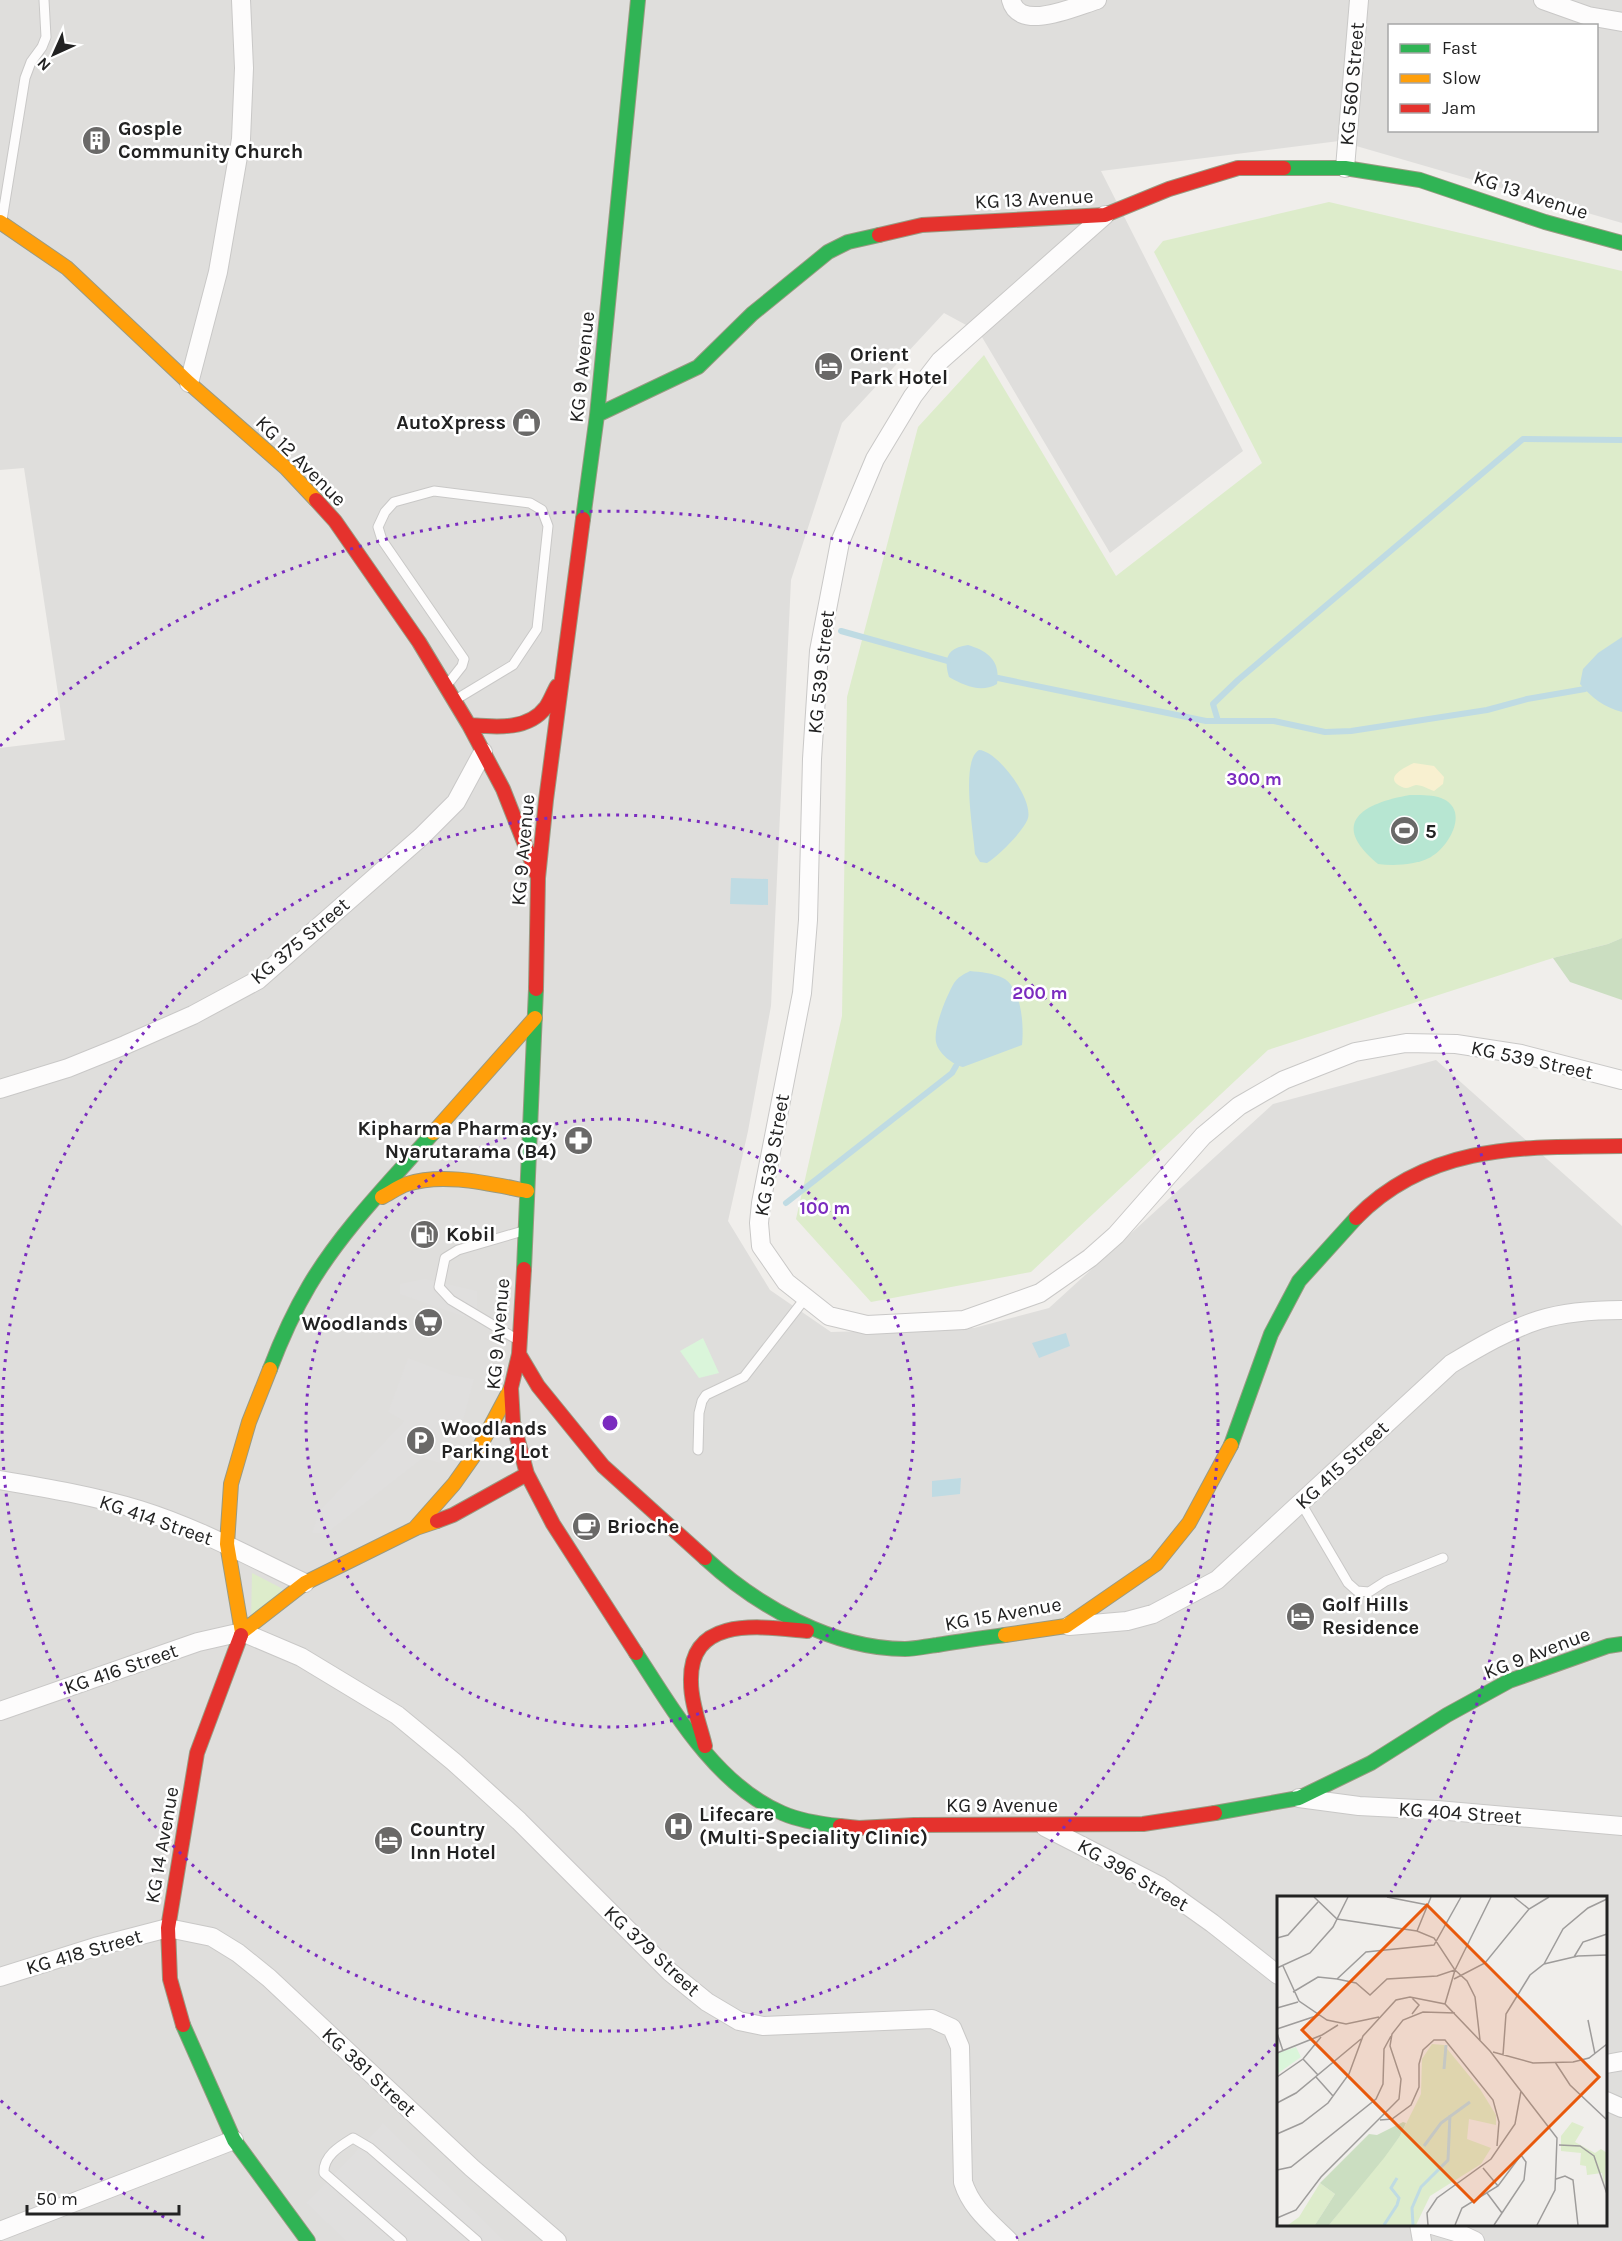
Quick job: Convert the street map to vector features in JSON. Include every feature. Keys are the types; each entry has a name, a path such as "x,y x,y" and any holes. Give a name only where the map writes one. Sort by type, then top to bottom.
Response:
{"main road":[{"name":"KG 9 Avenue","path":"638,0 597,415 563,675 536,798 538,878 535,1018 519,1347 511,1388 513,1422 527,1474 553,1524 659,1689 707,1755 742,1790 782,1813 816,1823 859,1828 1143,1824 1299,1798 1371,1763 1447,1715 1509,1681 1608,1646 1622,1644"},
{"name":"KG 13 Avenue","path":"597,415 698,367 752,314 828,252 848,242 922,225 1105,215 1169,189 1238,168 1345,168 1420,180 1545,222 1622,243"},
{"name":"KG 12 Avenue","path":"1,222 68,268 189,383 286,468 335,521 419,642 469,725 503,789 538,878"},
{"path":"469,725 517,725 531,721 545,709 563,675"},
{"path":"503,789 536,798"},
{"path":"242,1632 227,1544 231,1484 249,1422 284,1332 310,1284 370,1203 535,1018"},
{"name":"KG 15 Avenue","path":"519,1347 538,1386 603,1466 721,1573 788,1618 860,1644 906,1649 1066,1626 1156,1564 1178,1539 1189,1523 1231,1444 1271,1334 1299,1281 1369,1205 1403,1180 1446,1161 1527,1147 1622,1146"},
{"path":"370,1203 409,1183 437,1180 473,1181 527,1191"},
{"name":"KG 14 Avenue","path":"416,1528 454,1484 478,1450 511,1388"},
{"name":"KG 14 Avenue","path":"308,2241 234,2140 184,2028 170,1979 168,1928 197,1753 242,1632 304,1583 416,1528 453,1515 527,1474"},
{"path":"707,1755 691,1685 692,1661 701,1643 716,1633 739,1628 824,1632"}],"street":[{"path":"189,383 218,272 242,139 244,68 241,0"},
{"path":"1011,0 1012,5 1022,15 1038,17 1097,0"},
{"name":"KG 560 Street","path":"1345,168 1359,0"},
{"path":"1543,0 1588,16 1622,22"},
{"name":"KG 539 Street","path":"1105,215 940,361 913,396 875,459 840,542 819,651 812,759 808,920 802,993 768,1158 759,1223 762,1246 786,1282 807,1296 829,1316 867,1325 964,1320 1040,1293 1090,1258 1116,1235 1203,1136 1239,1106 1284,1080 1355,1052 1406,1043 1456,1044 1521,1054 1622,1080"},
{"name":"KG 375 Street","path":"0,1089 68,1068 125,1045 193,1015 258,980 421,837 456,802 483,753"},
{"name":"KG 415 Street","path":"1066,1626 1127,1621 1153,1614 1217,1580 1451,1364 1490,1341 1540,1320 1597,1310 1622,1310"},
{"name":"KG 414 Street","path":"0,1480 69,1492 141,1510 227,1544 304,1583"},
{"name":"KG 416 Street","path":"0,1711 198,1642 242,1632"},
{"name":"KG 379 Street","path":"242,1632 302,1657 397,1715 454,1762 519,1821 670,1972 707,2002 739,2021 763,2026 932,2019 952,2028 960,2047 963,2182 967,2196 975,2208 1009,2241"},
{"name":"KG 404 Street","path":"1299,1798 1359,1806 1437,1810 1622,1827"},
{"name":"KG 396 Street","path":"1041,1824 1160,1886 1277,1974"},
{"name":"KG 418 Street","path":"0,1977 96,1947 168,1928"},
{"name":"KG 381 Street","path":"168,1928 212,1937 238,1953 269,1978 472,2168 557,2241"},
{"path":"1607,2064 1622,2061"},
{"path":"1607,2102 1622,2108"},
{"path":"0,2231 234,2140"},
{"path":"1419,2226 1422,2241"},
{"path":"1436,2226 1475,2241"}],"lane":[{"path":"1,222 25,78 31,62 46,37 44,0"},
{"path":"445,686 462,666 464,658 382,540 378,527 385,512 394,502 434,491 530,503 542,510 548,526 537,629 513,665 454,701"},
{"path":"519,1347 451,1300 439,1287 445,1258 458,1250 526,1230"},
{"path":"698,1450 699,1413 706,1395 744,1377 807,1296"},
{"path":"1300,1503 1347,1583 1357,1591 1370,1592 1386,1581 1443,1558"},
{"path":"402,2241 324,2173 323,2170 329,2156 353,2138 370,2148 477,2241"}],"shaded area":[{"path":"0,0 1622,0 1622,223 1339,141 1101,171 1243,451 1110,553 979,332 944,313 842,423 791,580 771,1006 748,1131 728,1221 770,1290 831,1332 974,1328 1049,1308 1273,1104 1436,1060 1622,1226 1622,2241 0,2241 0,748 65,740 24,468 0,470"},
{"path":"425,1279 477,1291 477,1321 400,1294 400,1284"},
{"name":"Woodlands Parking Lot","path":"408,1358 452,1375 474,1379 463,1421 440,1463 423,1458 327,1533 312,1533 319,1511 404,1421 388,1412"},
{"path":"383,2123 505,2241 346,2241 306,2203"}],"green space":[{"path":"1329,202 1622,271 1622,938 1268,1050 1031,1272 871,1302 796,1219 842,1016 847,697 918,427 984,355 1116,576 1262,463 1154,252 1163,241"},
{"name":"5","path":"1410,795 1435,796 1448,802 1454,809 1456,818 1450,837 1437,853 1429,858 1404,864 1378,864 1363,850 1355,837 1354,826 1358,817 1378,803"},
{"path":"1622,938 1622,1000 1570,982 1553,958 1608,944"},
{"path":"703,1338 719,1373 699,1378 680,1351"},
{"path":"252,1573 283,1589 251,1622"}],"sand":[{"path":"1414,763 1434,766 1444,777 1443,784 1434,791 1418,785 1404,788 1396,784 1394,780 1397,773"}],"water":[{"path":"1622,637 1622,712 1599,701 1580,684 1583,669 1598,653"},
{"path":"968,645 982,650 992,658 997,669 997,684 979,688 949,677 947,659 949,655 956,648"},
{"path":"979,750 987,752 1004,767 1020,788 1028,810 1028,818 1021,830 987,863 980,862 975,854 970,799 970,768 973,757"},
{"path":"731,878 768,879 768,905 730,904"},
{"path":"970,971 1003,978 1014,990 1018,999 1023,1028 1022,1045 963,1067 943,1054 937,1046 936,1036 941,1012 951,988 957,979"},
{"path":"1066,1333 1070,1346 1039,1358 1032,1343"},
{"path":"961,1478 960,1494 932,1497 932,1481"}],"waterway":[{"path":"1218,721 1213,704 1238,680 1523,439 1622,440"},
{"path":"841,631 948,661"},
{"path":"998,678 1206,721 1274,721 1325,732 1351,731 1487,710 1527,699 1585,689"},
{"path":"786,1203 952,1073 956,1066"}],"traffic: fast":[{"path":"583,519 597,415 638,0"},
{"path":"1284,168 1345,168 1420,180 1545,222 1622,243"},
{"path":"597,415 698,367 752,314 828,252 848,242 879,235"},
{"path":"524,1269 536,989"},
{"path":"270,1369 293,1316 322,1265 367,1207 433,1133"},
{"path":"1231,1445 1271,1334 1299,1281 1356,1218"},
{"path":"705,1558 726,1576 772,1608 798,1622 851,1642 909,1649 1005,1635"},
{"path":"1215,1813 1299,1798 1371,1763 1447,1715 1509,1681 1608,1646 1622,1644"},
{"path":"636,1653 698,1744 737,1784 758,1800 782,1813 803,1820 840,1826"},
{"path":"183,2025 234,2140 308,2241"}],"traffic: slow":[{"path":"0,222 67,268 189,383 286,468 316,500"},
{"path":"433,1133 535,1018"},
{"path":"382,1197 407,1184 436,1179 467,1180 527,1191"},
{"path":"242,1632 227,1544 231,1484 249,1422 270,1369"},
{"path":"416,1527 454,1484 478,1450 511,1388"},
{"path":"1005,1635 1066,1626 1156,1564 1189,1523 1231,1445"},
{"path":"241,1635 305,1583 416,1528 437,1521"}],"traffic: jam":[{"path":"879,235 922,225 1105,215 1169,189 1238,168 1284,168"},
{"path":"316,500 335,521 419,642 469,725 503,789 537,875"},
{"path":"536,989 538,878 583,519"},
{"path":"469,725 511,726 521,724 539,715 557,686"},
{"path":"1356,1218 1384,1193 1415,1175 1480,1154 1514,1149 1622,1146"},
{"path":"524,1269 519,1354 511,1388 513,1422 527,1474 553,1524 636,1653"},
{"path":"519,1354 538,1386 603,1466 705,1558"},
{"path":"437,1521 453,1515 527,1474"},
{"path":"705,1746 691,1690 694,1660 702,1645 715,1635 750,1627 807,1631"},
{"path":"183,2025 170,1979 168,1928 197,1753 241,1635"},
{"path":"840,1826 859,1828 914,1825 1143,1824 1215,1813"}],"place":[{"name":"Gosple Community Church","path":"97,140"},
{"name":"Orient Park Hotel","path":"829,366"},
{"name":"AutoXpress","path":"527,422"},
{"name":"5","path":"1404,831"},
{"name":"Kipharma Pharmacy, Nyarutarama (B4)","path":"578,1140"},
{"name":"Kobil","path":"425,1234"},
{"name":"Woodlands","path":"429,1323"},
{"name":"Woodlands Parking Lot","path":"420,1440"},
{"name":"Brioche","path":"586,1526"},
{"name":"Golf Hills Residence","path":"1301,1616"},
{"name":"Lifecare (Multi-Speciality Clinic)","path":"678,1826"},
{"name":"Country Inn Hotel","path":"389,1841"}]}
